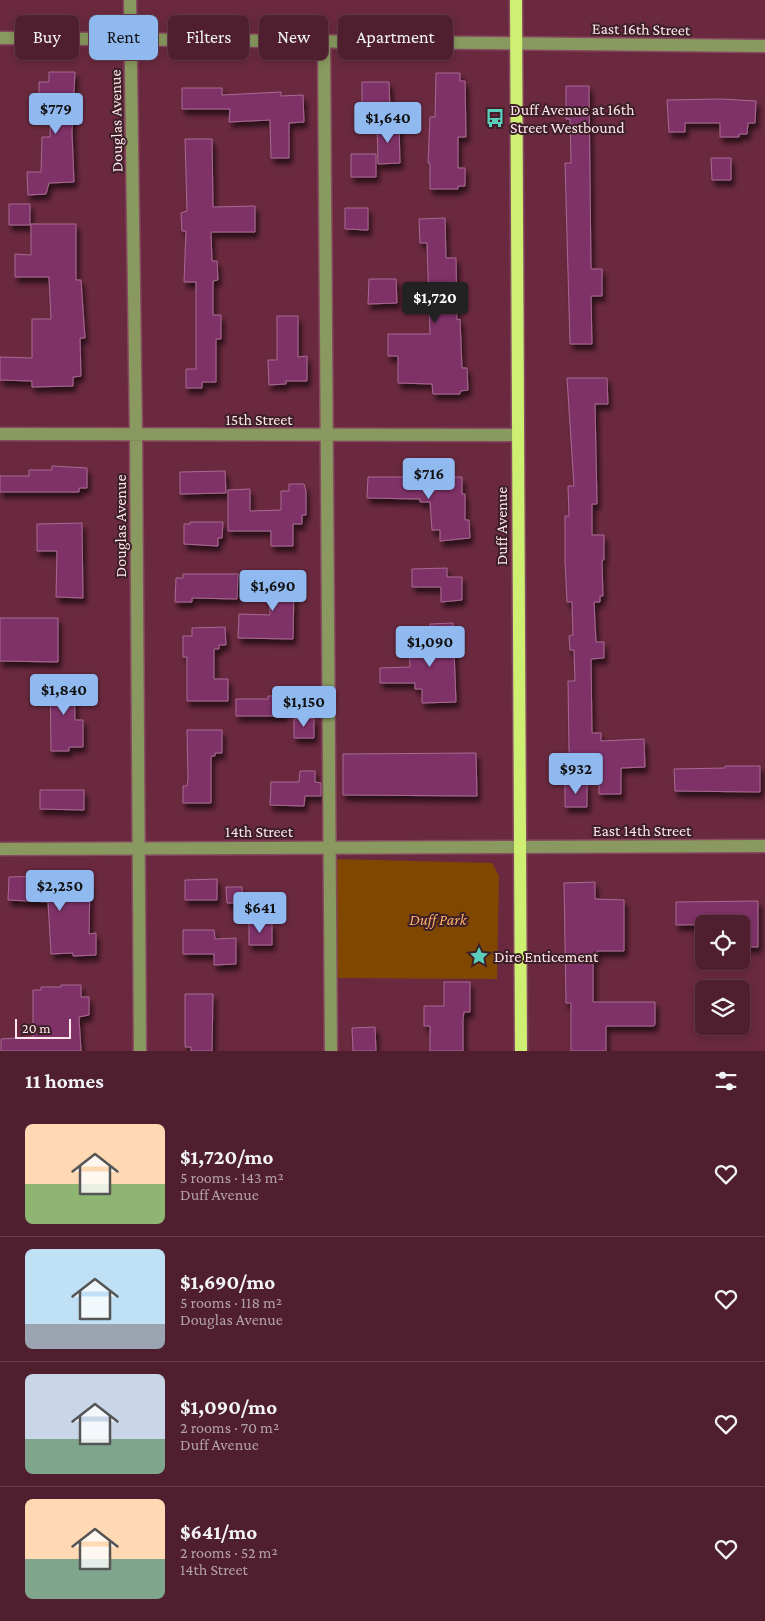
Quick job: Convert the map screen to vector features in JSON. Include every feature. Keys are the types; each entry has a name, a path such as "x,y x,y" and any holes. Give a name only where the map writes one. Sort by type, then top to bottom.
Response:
{"main road":[{"name":"Duff Avenue","path":"516,0 518,846 521,1051"}],"street":[{"name":"Douglas Avenue","path":"130,0 130,15"},
{"name":"East 16th Street","path":"0,38 89,40"},
{"name":"East 16th Street","path":"158,41 259,42"},
{"name":"East 16th Street","path":"328,43 765,46"},
{"name":"Douglas Avenue","path":"130,60 136,435 140,1051"},
{"path":"324,60 328,847 331,1051"},
{"name":"15th Street","path":"0,434 517,435"},
{"name":"14th Street","path":"0,849 518,846"},
{"name":"East 14th Street","path":"518,846 765,846"}],"green space":[{"name":"Duff Park","path":"335,859 492,863 499,876 497,979 336,978"}],"building":[{"path":"49,72 75,72 72,133 74,182 49,183 46,194 28,195 27,172 41,172 42,137 50,137 51,97 39,96 39,82 49,82"},
{"path":"436,73 460,73 460,81 465,81 466,137 458,137 458,168 465,168 465,186 458,186 458,189 430,189 430,163 428,163 430,117 435,117"},
{"path":"362,82 389,82 390,107 362,107"},
{"path":"566,86 589,86 591,269 602,269 602,296 591,296 592,344 570,344 565,163 571,163 570,119 566,119"},
{"path":"182,88 222,88 222,95 281,92 281,96 303,95 304,122 289,123 289,158 271,158 270,120 229,122 230,109 182,109"},
{"path":"721,99 756,101 755,123 748,123 747,134 739,134 739,137 720,137 720,123 685,123 685,132 669,132 667,100"},
{"path":"399,123 400,163 378,164 377,124"},
{"path":"185,139 212,139 213,207 255,206 255,232 211,232 212,261 217,261 218,280 213,281 213,315 221,315 221,339 216,339 216,382 202,382 202,388 186,388 186,369 196,369 196,282 184,282 186,231 182,231 181,213 187,211"},
{"path":"351,154 376,154 376,177 351,177"},
{"path":"711,158 731,158 731,180 712,180"},
{"path":"9,204 30,204 30,225 9,225"},
{"path":"345,208 368,208 368,230 345,229"},
{"path":"445,218 446,258 456,258 457,320 460,319 462,368 467,368 468,390 460,391 460,394 433,394 432,384 398,383 398,356 388,356 388,334 430,334 427,243 420,243 419,219"},
{"path":"31,224 76,224 76,280 81,280 85,338 80,338 81,376 73,377 73,386 32,387 32,381 0,380 0,357 32,358 32,319 51,319 49,277 15,277 15,254 31,255"},
{"path":"369,279 396,279 397,303 368,304"},
{"path":"277,316 298,316 298,357 307,356 307,381 286,381 286,384 269,385 268,360 277,360"},
{"path":"567,378 607,378 608,404 595,404 597,504 592,504 592,535 604,535 604,560 602,560 603,596 600,596 600,602 594,602 596,642 604,642 604,658 591,659 592,733 601,733 601,741 644,739 645,767 621,768 621,794 599,794 599,754 570,755 569,750 568,681 575,681 574,650 570,650 569,636 573,635 572,602 567,602 565,516 569,516 568,486 574,486"},
{"path":"52,466 87,468 87,488 79,488 79,492 0,492 0,476 29,476 29,470 52,470"},
{"path":"225,471 226,493 180,494 180,472"},
{"path":"368,477 462,477 462,494 465,494 465,520 469,520 470,538 440,541 440,530 432,530 430,502 420,502 420,499 367,498"},
{"path":"289,484 304,484 306,491 306,515 302,515 302,524 293,524 293,546 271,546 271,531 228,531 228,490 250,489 250,511 281,510 281,491 289,491"},
{"path":"190,522 223,522 222,538 218,538 218,546 184,544 184,524 190,524"},
{"path":"82,523 83,598 56,597 57,551 37,551 37,524"},
{"path":"447,568 447,577 462,577 462,600 441,602 441,587 412,587 412,569"},
{"path":"183,574 238,574 237,599 192,598 192,602 175,602 176,578 183,578"},
{"path":"269,574 298,574 298,588 294,588 293,639 238,638 239,614 270,615"},
{"path":"0,618 58,618 58,662 0,661"},
{"path":"453,623 456,702 422,703 422,689 415,689 415,683 380,683 380,668 410,667 409,650 432,648 430,624"},
{"path":"225,627 226,645 219,645 219,649 214,649 214,679 228,679 228,701 187,701 187,657 183,657 183,636 192,636 192,628"},
{"path":"50,677 74,677 75,720 83,720 83,747 69,747 69,751 51,751"},
{"path":"268,696 284,696 284,716 236,716 236,699 268,699"},
{"path":"314,718 314,738 294,738 294,719"},
{"path":"187,730 222,730 222,753 215,753 215,756 211,756 211,803 183,803 183,786 187,786 188,779"},
{"path":"476,753 477,796 343,795 343,754"},
{"path":"725,766 760,766 760,792 675,791 674,769 725,768"},
{"path":"300,771 315,771 315,782 321,783 321,796 305,796 304,806 270,805 271,782 299,782"},
{"path":"565,783 587,783 587,807 565,807"},
{"path":"40,790 84,790 84,810 40,809"},
{"path":"44,876 43,882 90,883 89,934 96,933 96,955 73,956 73,953 51,954 48,902 8,900 9,877"},
{"path":"217,879 217,900 185,900 185,880"},
{"path":"595,882 595,899 624,900 624,951 597,951 597,959 593,959 593,1002 655,1002 655,1024 654,1026 606,1026 606,1051 571,1051 571,1003 566,1003 564,883"},
{"path":"226,887 242,887 243,903 227,903"},
{"path":"758,901 758,947 750,947 750,915 695,915 695,925 676,925 676,902"},
{"path":"249,923 272,923 272,945 249,945"},
{"path":"183,930 214,930 215,939 236,938 236,964 214,965 214,954 183,954"},
{"path":"444,982 470,982 470,1012 464,1012 463,1019 463,1051 430,1051 430,1026 424,1026 424,1006 444,1006"},
{"path":"61,985 81,985 81,997 89,997 89,1015 79,1017 81,1051 1,1051 1,1039 33,1037 33,990 41,990 41,987 61,987"},
{"path":"185,994 213,994 212,1051 191,1051 191,1047 185,1047"},
{"path":"375,1027 376,1051 353,1051 352,1028"}],"place":[{"name":"Duff Avenue at 16th Street Westbound","path":"495,118"},
{"name":"Dire Enticement","path":"479,956"}]}
